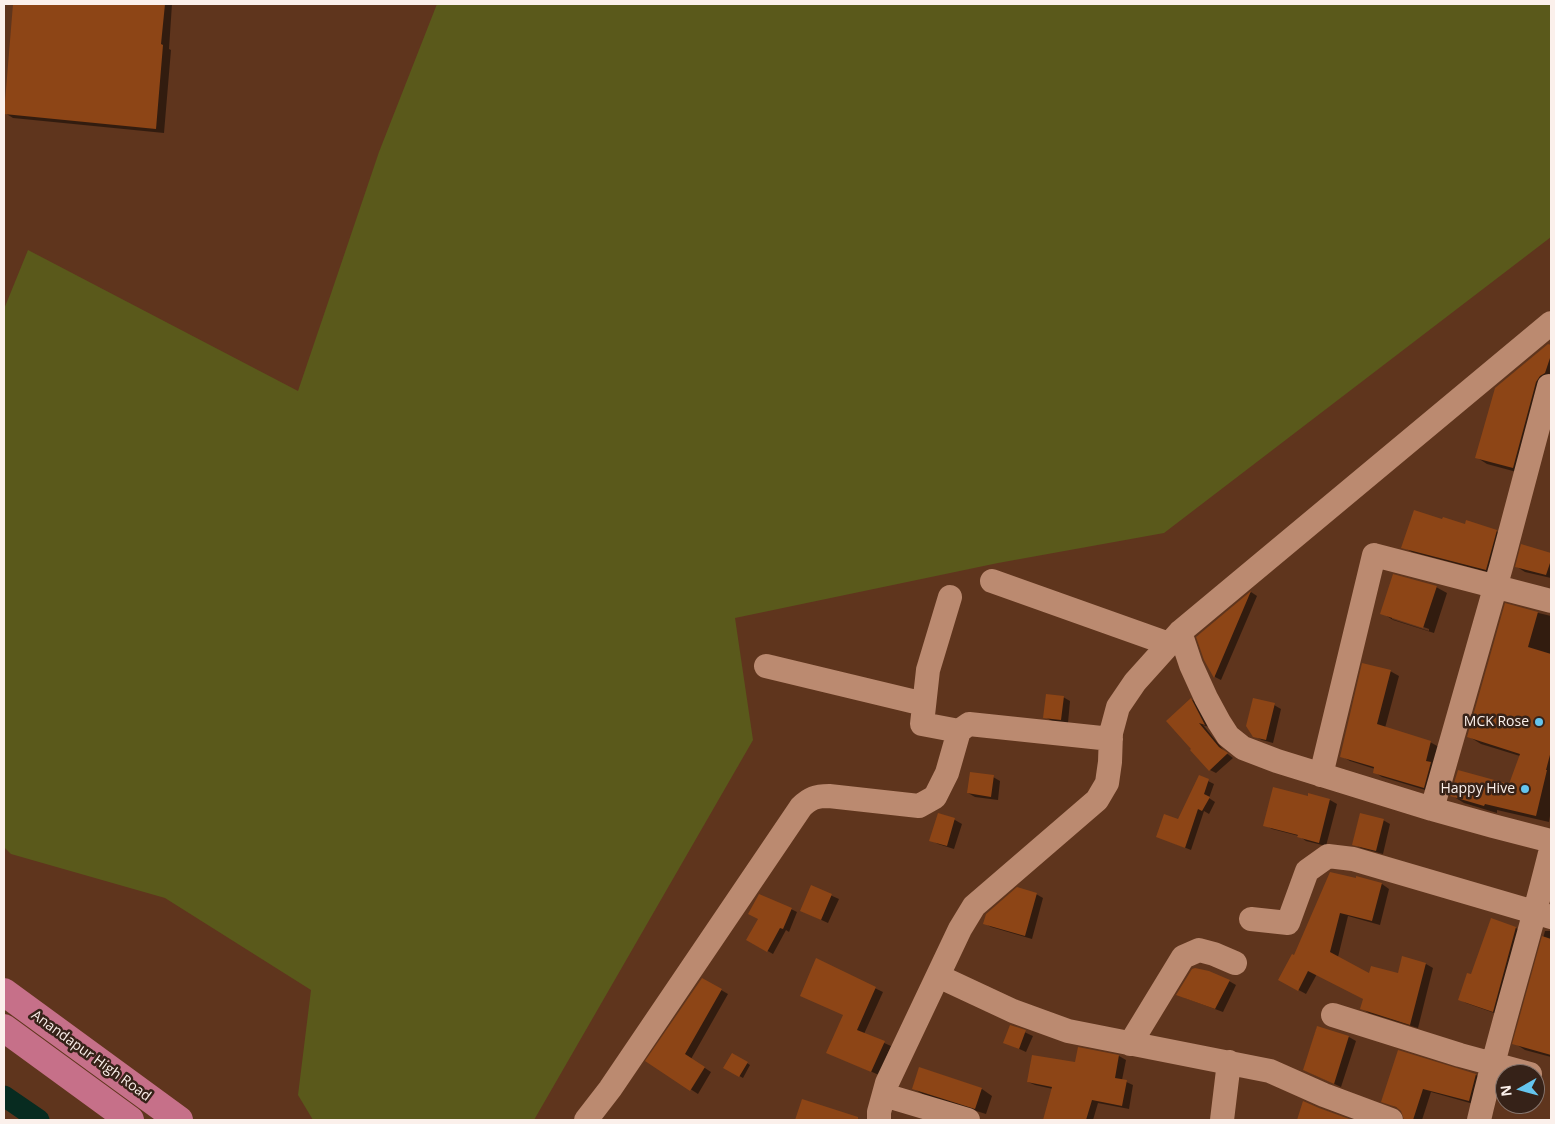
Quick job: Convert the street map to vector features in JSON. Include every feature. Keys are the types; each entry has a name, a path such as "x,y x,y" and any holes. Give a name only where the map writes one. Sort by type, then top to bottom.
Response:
{"main road":[{"name":"Anandapur High Road","path":"4,992 179,1120"},
{"name":"Anandapur High Road","path":"4,1028 130,1120"}],"street":[{"path":"879,1120 879,1112 887,1083 960,929 974,906 1097,800 1107,783 1111,739 1118,708 1136,682 1174,638 1551,323"},
{"path":"1432,809 1549,386"},
{"path":"1321,775 1374,555 1551,601"},
{"path":"992,581 1174,638 1191,665 1219,722 1228,736 1243,748 1321,775 1432,809 1551,841"},
{"path":"950,597 928,670 922,724 959,731"},
{"path":"766,666 924,704"},
{"path":"587,1120 809,799 817,796 828,796 919,806 935,797 947,773 959,731 969,724 1111,739"},
{"path":"1479,1120 1492,1063 1544,914 1551,850"},
{"path":"1250,919 1288,923 1306,871 1328,856 1354,859 1544,914"},
{"path":"1130,1044 1184,957 1199,950 1235,963"},
{"path":"938,976 1013,1011 1068,1031 1229,1062 1270,1072 1391,1120"},
{"path":"1333,1015 1495,1064"},
{"path":"1222,1120 1229,1062"},
{"path":"884,1095 968,1120"}],"shaded area":[{"path":"437,4 1551,4 1551,237 1164,533 998,563 735,618 753,740 534,1120 313,1120 298,1095 311,990 165,898 11,854 4,847 4,309 28,250 298,391 379,152"}],"building":[{"path":"13,4 165,4 156,129 4,114"},
{"path":"1548,344 1551,345 1551,355 1545,373 1536,382 1513,468 1475,458 1495,388"},
{"path":"1414,510 1465,524 1466,520 1497,530 1486,570 1401,548"},
{"path":"1521,544 1551,553 1551,560 1546,575 1515,567"},
{"path":"1393,574 1437,586 1423,628 1380,614"},
{"path":"1251,591 1214,678 1204,660 1196,637"},
{"path":"1505,603 1538,612 1528,647 1551,654 1551,751 1536,816 1485,804 1484,806 1450,796 1458,770 1509,784 1520,754 1467,737"},
{"path":"1362,663 1391,670 1377,724 1431,741 1426,761 1431,762 1424,788 1373,773 1374,767 1340,757"},
{"path":"1046,694 1064,696 1061,720 1043,718"},
{"path":"1191,698 1205,725 1199,723 1219,747 1228,753 1209,771 1166,721"},
{"path":"1253,698 1275,703 1266,740 1253,737 1246,726"},
{"path":"970,772 994,775 991,797 967,793"},
{"path":"1199,775 1209,779 1204,794 1210,797 1202,811 1198,809 1185,848 1156,837 1164,814 1178,819"},
{"path":"1273,787 1308,796 1308,793 1330,799 1319,843 1297,837 1298,835 1263,826"},
{"path":"938,813 955,818 947,846 929,841"},
{"path":"1360,813 1384,819 1376,851 1352,845"},
{"path":"1330,872 1382,883 1372,921 1340,913 1330,952 1369,973 1371,966 1398,973 1402,956 1426,963 1410,1025 1360,1009 1363,999 1308,971 1298,991 1278,980 1292,954 1294,955"},
{"path":"811,885 832,894 821,920 800,911"},
{"path":"1017,887 1037,893 1025,936 983,924 986,914"},
{"path":"759,894 792,908 783,929 780,928 767,952 746,940 758,919 748,914"},
{"path":"1491,918 1516,927 1493,1012 1458,1000 1467,973 1471,974"},
{"path":"1542,936 1551,939 1551,1055 1512,1044"},
{"path":"816,958 876,987 857,1030 885,1041 871,1072 826,1053 843,1015 800,996"},
{"path":"1192,969 1209,971 1230,980 1215,1009 1176,995"},
{"path":"702,978 722,989 685,1054 705,1067 690,1091 645,1061"},
{"path":"1010,1025 1026,1030 1019,1049 1003,1043"},
{"path":"1317,1026 1349,1036 1334,1084 1303,1070"},
{"path":"1078,1047 1119,1055 1115,1078 1127,1080 1122,1106 1092,1100 1086,1120 1043,1120 1052,1087 1027,1082 1032,1055 1075,1062"},
{"path":"1398,1050 1476,1074 1469,1101 1423,1089 1413,1120 1404,1120 1401,1111 1396,1107 1381,1102"},
{"path":"732,1053 748,1062 739,1077 723,1068"},
{"path":"919,1067 982,1088 975,1109 912,1089"},
{"path":"802,1099 858,1117 858,1120 795,1120"},
{"path":"1303,1101 1319,1108 1352,1120 1297,1120"}],"waterway":[{"path":"4,1096 39,1120"}],"place":[{"name":"MCK Rose","path":"1539,722"},
{"name":"Happy Hive","path":"1525,789"}]}
